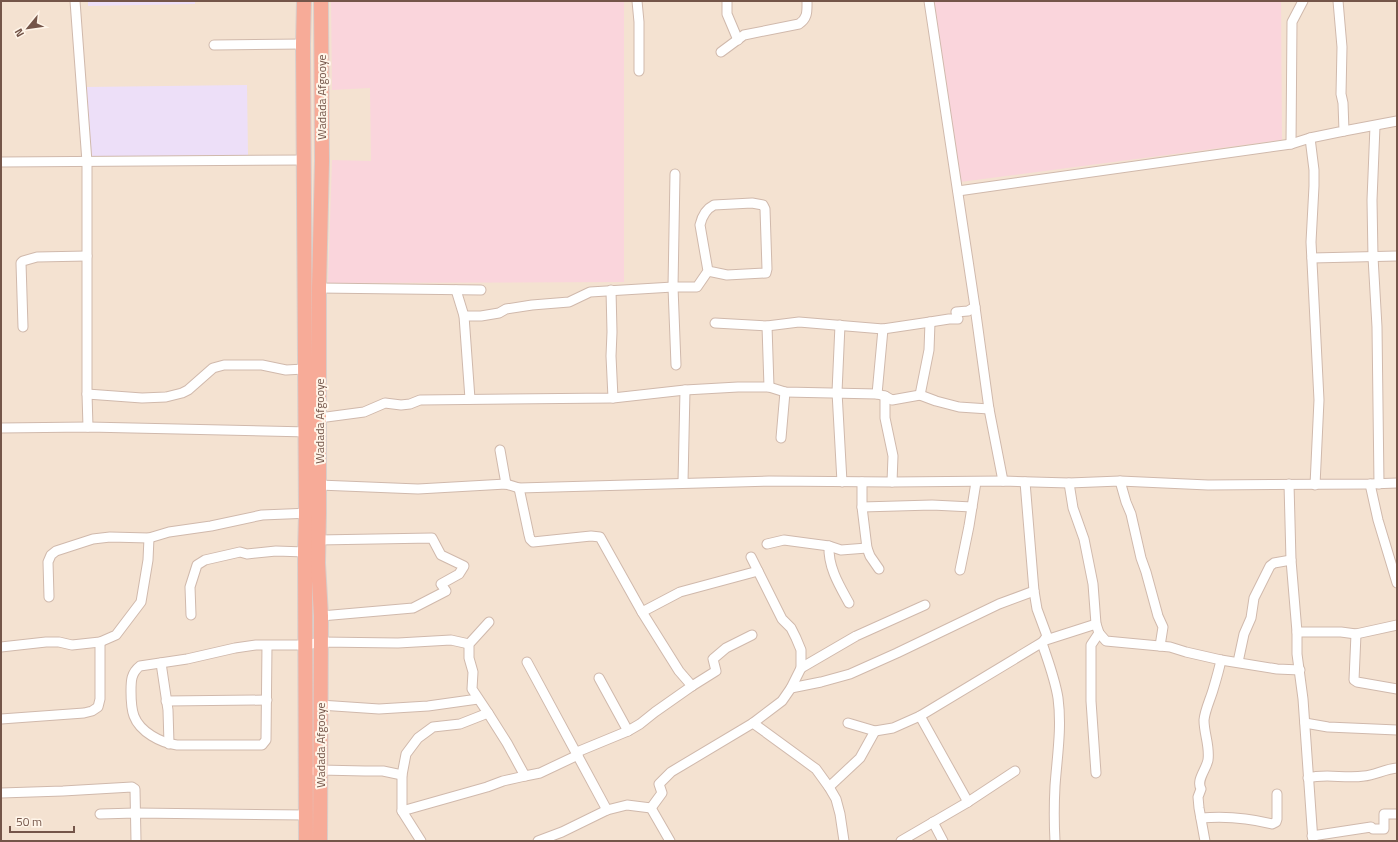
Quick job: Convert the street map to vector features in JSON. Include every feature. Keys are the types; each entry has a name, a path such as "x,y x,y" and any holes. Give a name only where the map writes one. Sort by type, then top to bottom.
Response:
{"highway":[{"name":"Wadada Afgooye","path":"304,1 304,369 319,485 305,552 306,841"},
{"name":"Wadada Afgooye","path":"320,841 321,616 318,540 313,513 312,426 319,288 322,161 321,1"}],"street":[{"path":"75,1 87,162 88,426"},
{"path":"637,1 639,22 639,71"},
{"path":"727,1 727,14 738,40"},
{"path":"722,52 744,35 799,24 804,21 808,13 807,1"},
{"path":"929,1 989,409 1003,481"},
{"path":"1291,144 1292,22 1303,1"},
{"path":"1338,1 1342,47 1341,94 1343,103 1344,131"},
{"path":"214,45 303,44"},
{"path":"958,191 1291,144 1310,138 1397,121"},
{"path":"1375,126 1372,200 1373,258 1377,327 1375,484 1378,520 1397,583"},
{"path":"1310,138 1314,186 1313,230 1311,242 1319,400 1315,485"},
{"path":"1,162 304,160"},
{"path":"675,174 673,287 676,365"},
{"path":"464,316 487,315 499,313 506,309 569,302 590,292 697,287 708,271 700,225 708,208 714,205 752,203 763,205 765,209 766,273 727,275 708,271"},
{"path":"23,327 21,264 23,261 37,257 87,256"},
{"path":"1312,258 1373,258 1397,256"},
{"path":"319,288 481,290"},
{"path":"456,290 464,316 470,399"},
{"path":"611,290 611,356 613,398"},
{"path":"715,323 768,326 799,322 883,329 958,319 956,312 968,312 975,307"},
{"path":"920,395 929,350 930,322"},
{"path":"840,325 837,392 842,482"},
{"path":"768,326 769,387"},
{"path":"883,329 881,395 893,456 892,482"},
{"path":"87,394 142,398 166,397 188,390 213,368 224,365 262,365 286,370 304,369"},
{"path":"1,428 88,426 312,426 364,412 385,403 402,405 420,400 613,398 685,390 738,387 769,387 785,392 837,392 881,395 892,400 920,395 959,407 989,409"},
{"path":"683,482 685,390"},
{"path":"781,438 785,392"},
{"path":"500,450 506,484"},
{"path":"319,485 418,489 506,484 519,488 683,482 770,481 1003,481 1069,483 1120,481 1208,485 1315,485 1397,482"},
{"path":"1120,481 1121,489 1131,514 1140,558 1146,572 1158,616 1163,627 1160,646"},
{"path":"862,482 862,507 867,548 870,556 879,569"},
{"path":"960,570 976,482"},
{"path":"1024,482 1034,591 1037,609 1047,636 1042,643"},
{"path":"1069,483 1073,508 1084,539 1093,584 1097,628 1091,645 1091,701 1096,773"},
{"path":"1289,484 1291,560 1297,632 1297,654 1305,723 1313,838 1371,827 1373,829 1384,829 1384,814 1397,814"},
{"path":"519,488 530,539 534,542 591,536 600,537 642,612 680,671 692,686"},
{"path":"862,507 932,505 972,507"},
{"path":"49,597 48,562 51,555 56,551 93,539 110,537 149,538 169,532 211,526 262,515 313,513"},
{"path":"1,647 46,642 59,642 72,645 100,642 116,635 141,602 148,560 149,538"},
{"path":"318,540 432,538 441,555 464,566 459,574 441,584 446,591 413,608 321,616"},
{"path":"767,544 784,540 829,546 841,550 867,548"},
{"path":"829,546 831,566 849,603"},
{"path":"191,615 190,587 197,565 205,560 240,552 247,554 276,551 305,552"},
{"path":"651,808 662,793 659,784 671,772 753,723 782,701 791,688 800,668 801,650 796,638 791,628 782,619 751,557"},
{"path":"1238,662 1244,634 1251,618 1254,598 1270,566 1274,563 1291,560"},
{"path":"642,612 680,592 758,571"},
{"path":"791,688 850,674 897,654 999,604 1034,591"},
{"path":"800,668 856,636 925,605"},
{"path":"489,622 469,644 472,689 507,742 524,776"},
{"path":"1297,632 1341,632 1356,634 1397,625"},
{"path":"1097,628 1106,641 1160,646 1166,648 1170,647 1221,660 1277,669 1300,670"},
{"path":"848,723 875,731 893,728 920,716 1051,638 1097,628"},
{"path":"1356,634 1354,680 1357,682 1397,689"},
{"path":"402,811 503,781 540,773 577,754 628,731 716,671 713,660 722,651 752,635"},
{"path":"268,645 266,740 262,745 169,744 150,734 138,723 131,708 131,679 135,670 140,666 187,659 235,648 256,645 268,645 306,645 321,642 398,643 451,640 469,644"},
{"path":"1,719 84,713 92,711 98,707 100,699 100,642"},
{"path":"1042,643 1054,678 1058,700 1060,749 1055,786 1055,841"},
{"path":"1205,841 1198,797 1201,789 1199,785 1208,760 1208,740 1204,718 1221,660"},
{"path":"527,662 607,810"},
{"path":"161,663 166,701 169,744"},
{"path":"599,678 628,731"},
{"path":"320,705 379,708 428,706 478,699"},
{"path":"166,701 266,700"},
{"path":"416,839 402,811 402,775 406,754 418,738 433,727 460,724 488,713"},
{"path":"920,716 968,802"},
{"path":"753,723 816,769 836,799 844,841"},
{"path":"1305,723 1328,727 1397,730"},
{"path":"829,787 860,758 875,731"},
{"path":"1308,778 1316,776 1365,776 1397,768"},
{"path":"306,773 320,770 365,772 383,771 402,775"},
{"path":"901,841 968,802 1015,771"},
{"path":"1,793 132,787 135,789 136,841"},
{"path":"1201,818 1222,816 1262,821 1272,824 1276,822 1277,819 1277,794"},
{"path":"538,841 562,832 607,810 627,805 651,808"},
{"path":"651,808 670,841"},
{"path":"100,814 307,815"},
{"path":"933,822 943,841"}],"shaded area":[{"path":"1,1 1397,1 1397,841 1,841"},
{"path":"88,1 195,1 195,4 88,6"},
{"path":"331,1 624,1 624,282 328,283 332,160 371,161 370,88 332,90"},
{"path":"934,1 1281,1 1282,140 960,182"},
{"path":"247,85 248,155 90,157 85,87"}]}
